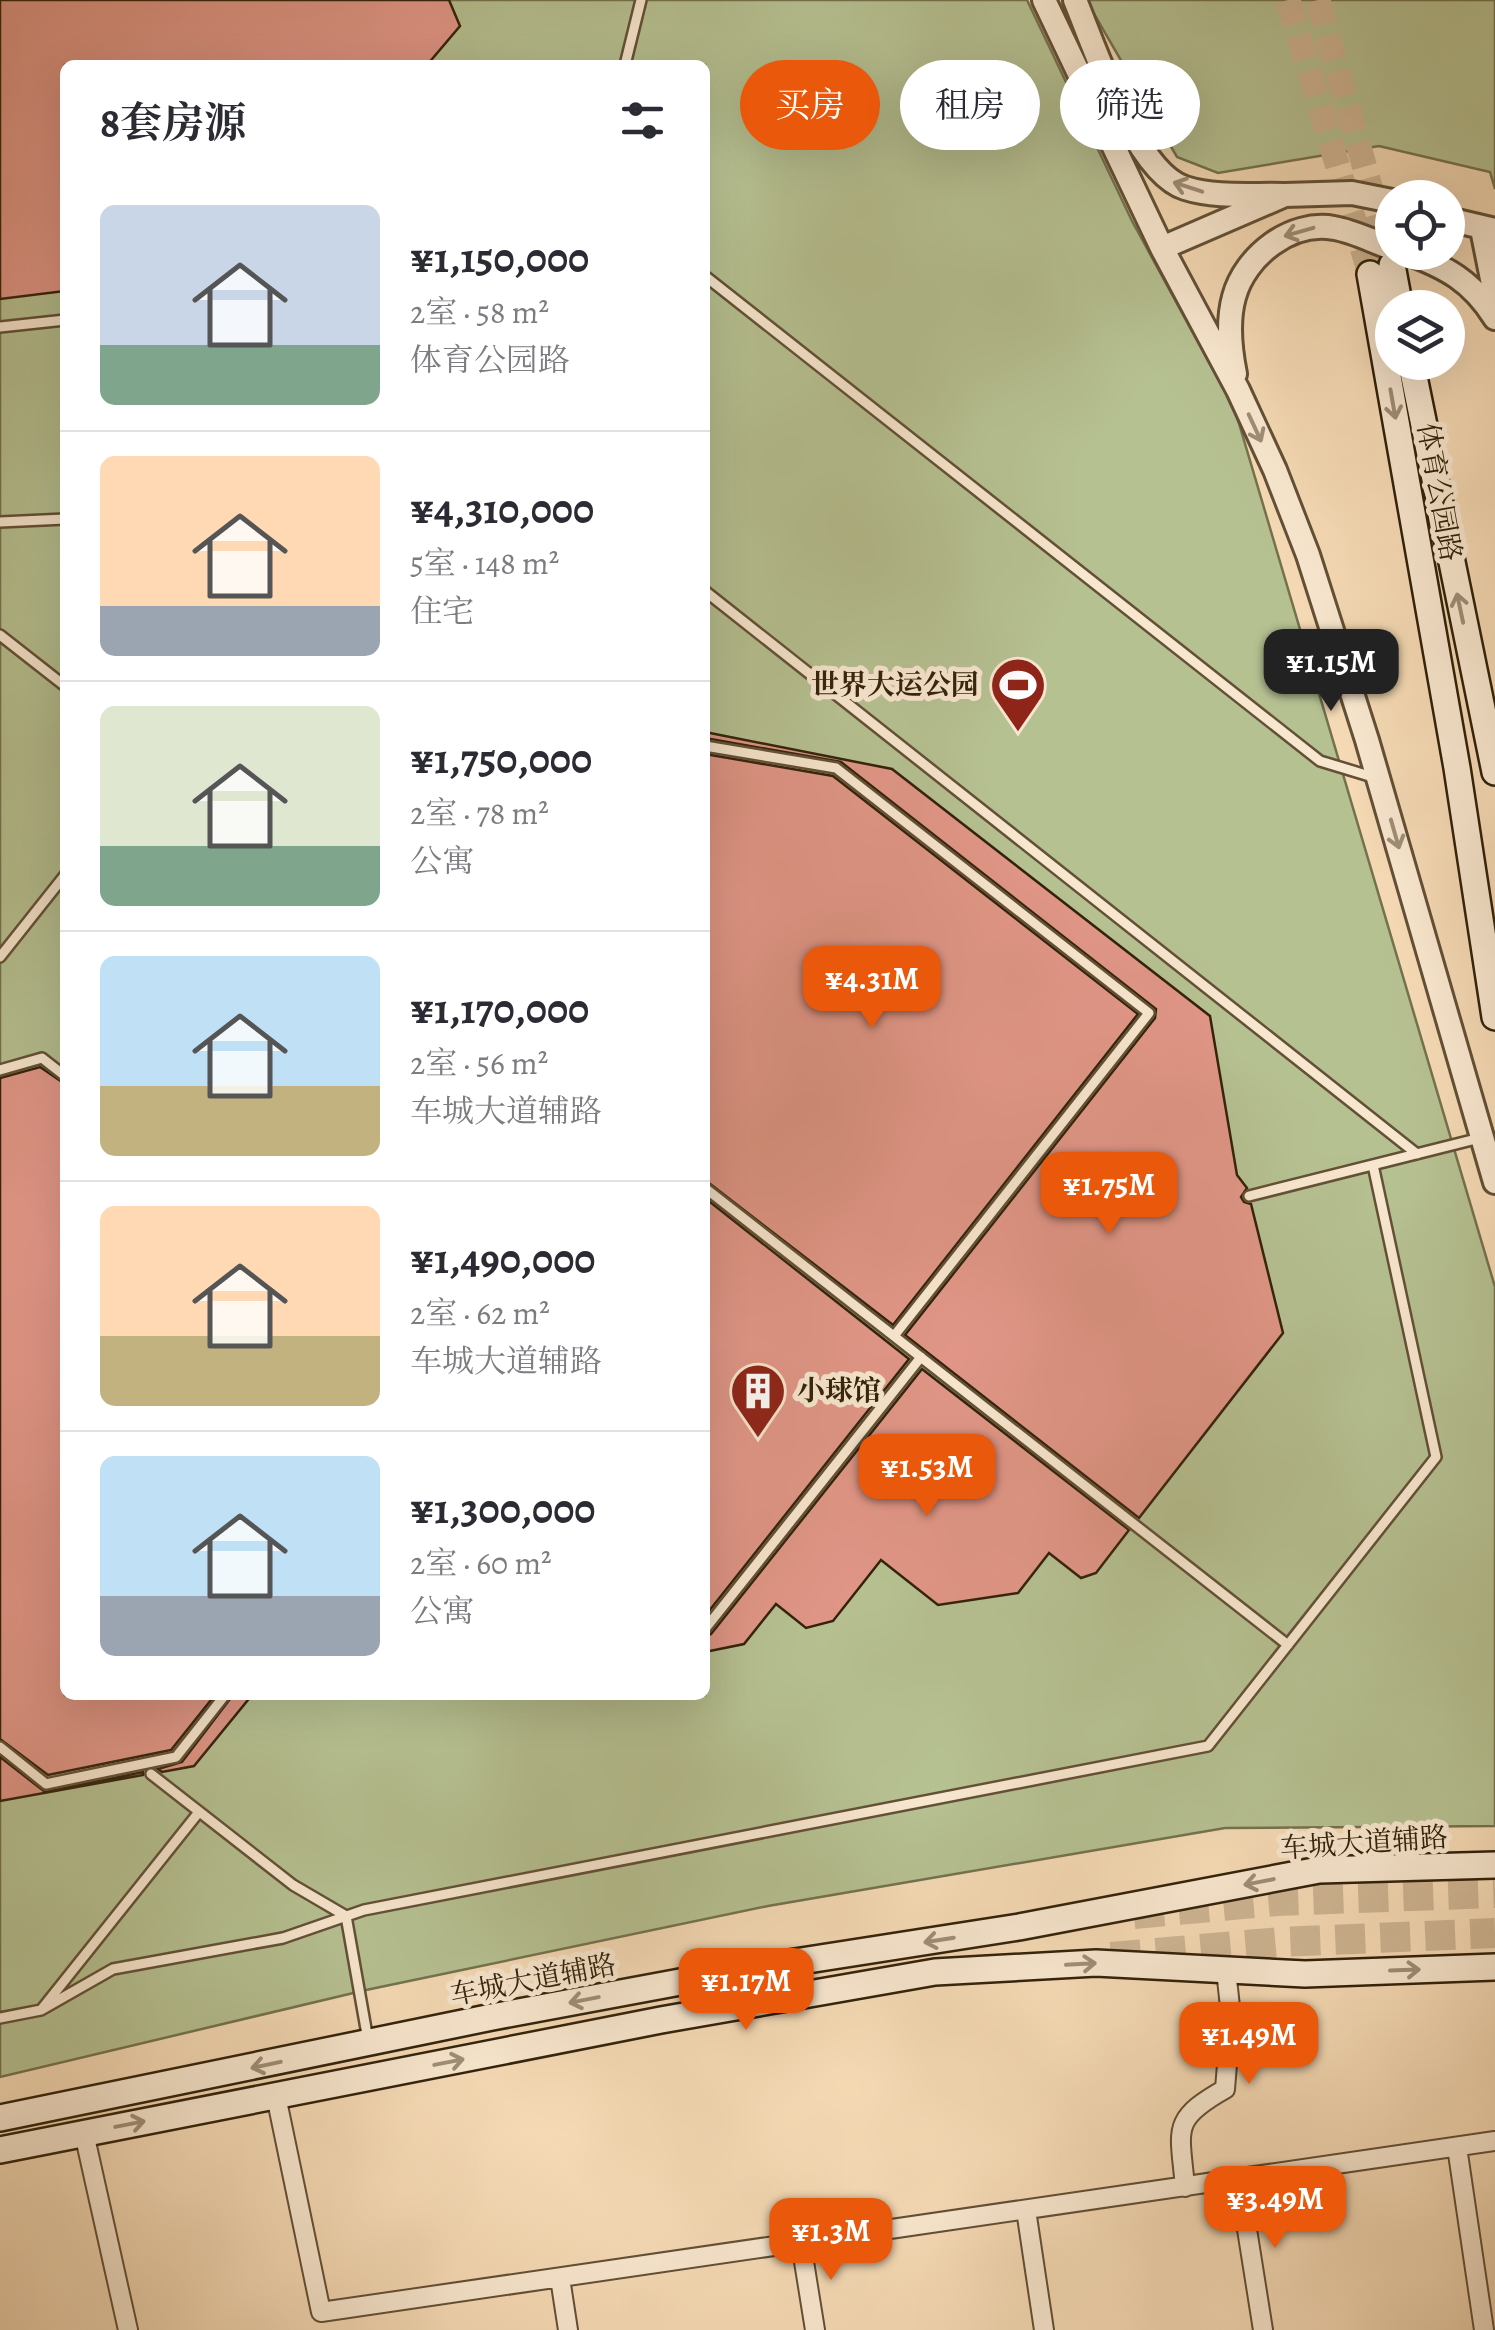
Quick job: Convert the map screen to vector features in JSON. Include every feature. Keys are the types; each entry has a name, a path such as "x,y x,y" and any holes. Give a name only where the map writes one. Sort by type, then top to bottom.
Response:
{"main road":[{"name":"体育公园路","path":"1391,270 1457,768 1495,1018"},
{"name":"体育公园路","path":"1415,380 1495,772"},
{"name":"车城大道辅路","path":"0,2118 750,1969 1020,1928 1320,1870 1491,1868"},
{"path":"0,2150 661,2020 935,1972 1096,1963 1305,1974 1494,1966"}],"street":[{"path":"1044,0 1162,248 1238,390 1308,555 1378,779 1495,1182"},
{"path":"1075,0 1142,152 1160,175 1182,188 1213,194 1352,194 1375,199"},
{"path":"1162,248 1284,194"},
{"path":"1238,390 1230,326 1234,295 1261,254 1278,239 1315,227 1334,228 1375,251"},
{"path":"1489,229 1495,294"},
{"path":"1428,270 1463,279 1479,293 1495,318"},
{"path":"1184,2187 1180,2131 1193,2107 1225,2089 1231,2016 1226,1970"},
{"path":"276,2096 321,2312 1495,2142"},
{"path":"84,2133 128,2330"},
{"path":"1457,2147 1484,2330"},
{"path":"1240,2179 1263,2330"},
{"path":"1026,2210 1044,2330"},
{"path":"802,2242 814,2330"},
{"path":"560,2278 568,2330"}],"lane":[{"path":"626,60 641,0"},
{"path":"710,280 1320,761 1378,779"},
{"path":"0,327 60,321"},
{"path":"0,522 60,519"},
{"path":"710,595 1417,1154"},
{"path":"0,635 60,682"},
{"path":"710,747 836,768 1149,1012 894,1336"},
{"path":"0,957 60,881"},
{"path":"0,1070 42,1058 60,1072"},
{"path":"1249,1196 1482,1137"},
{"path":"0,2018 41,2010 113,1969 282,1938 346,1916 1208,1746 1436,1457 1373,1165"},
{"path":"710,1192 1288,1645"},
{"path":"710,1623 921,1357"},
{"path":"0,1747 46,1784 176,1757 222,1700"},
{"path":"150,1774 293,1886 346,1916"},
{"path":"41,2010 199,1812"},
{"path":"346,1916 369,2043"}],"green space":[{"name":"世界大运公园","path":"0,0 1027,0 1060,69 1060,150 1098,150 1132,221 1235,410 1495,1287 1495,1826 1225,1828 768,1906 366,1990 0,2077"},
{"path":"1086,0 1495,0 1495,189 1490,172 1379,146 1218,173 1177,157 1173,150 1200,150 1200,60 1121,60"}],"building":[{"path":"0,0 449,0 460,26 431,60 60,60 60,292 0,299"},
{"path":"710,733 892,769 1210,1016 1237,1175 1247,1188 1241,1197 1251,1204 1283,1333 1139,1518 905,1335 1155,1018 1156,1009 841,762 710,739"},
{"path":"710,755 833,776 1138,1014 893,1325 710,1184"},
{"path":"40,1067 60,1081 60,1700 211,1700 171,1750 48,1775 0,1739 0,1078"},
{"path":"710,1202 909,1359 710,1610"},
{"path":"922,1369 1129,1530 1096,1573 1081,1578 1049,1553 1018,1593 938,1605 881,1560 833,1621 806,1628 776,1604 744,1644 710,1651 711,1634"},
{"path":"229,1700 248,1700 194,1766 162,1772 158,1769 182,1762"},
{"path":"0,1757 45,1792 143,1775 0,1801"}],"tunnel":[{"path":"1288,0 1370,274"},
{"path":"1318,0 1375,204"},
{"path":"1134,1914 1277,1901 1495,1893"},
{"path":"1111,1957 1280,1942 1495,1933"}],"place":[{"name":"世界大运公园","path":"1018,734"},
{"name":"小球馆","path":"758,1440"}]}
